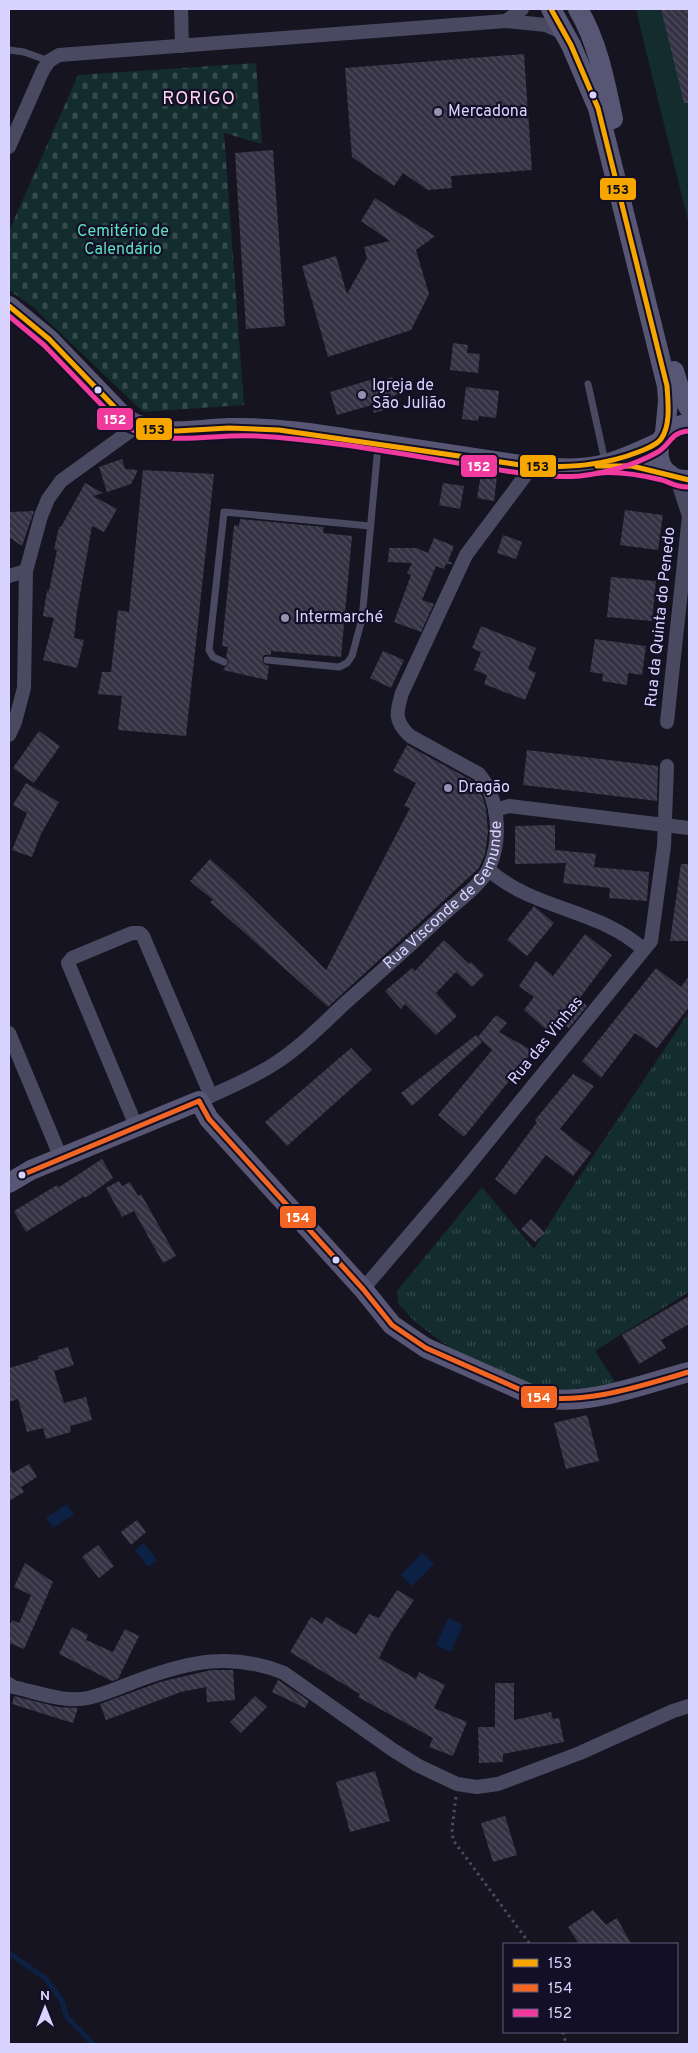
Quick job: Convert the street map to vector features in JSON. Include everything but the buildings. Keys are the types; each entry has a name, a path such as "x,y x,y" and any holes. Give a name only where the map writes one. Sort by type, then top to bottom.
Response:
{"street":[{"path":"182,9 182,46"},
{"path":"506,21 522,9"},
{"path":"550,9 588,82 606,135 667,386 668,400 659,460 678,478"},
{"path":"578,9 593,38 675,373 681,394 689,408"},
{"path":"9,147 43,70 49,61 59,55 506,21 546,25 567,39 593,38"},
{"path":"9,306 36,326 114,408 137,426 150,430 271,429 528,466 580,468 606,464 632,466 678,478"},
{"path":"606,464 662,437 680,424 689,424"},
{"path":"9,735 15,722 24,688 26,571 41,516 48,499 61,481 137,426"},
{"name":"Rua Visconde de Gemunde","path":"9,1184 31,1170 205,1099 260,1072 294,1049 422,935 489,870 495,846 495,810 487,784 479,774 410,736 400,724 397,709 402,693 466,555 525,476 528,466"},
{"name":"Rua da Quinta do Penedo","path":"667,722 686,567 689,516 678,478"},
{"path":"9,576 26,571"},
{"name":"Rua das Vinhas","path":"363,1289 463,1172 643,949 651,942 664,846 667,766"},
{"path":"495,810 509,806 689,828"},
{"path":"489,870 509,886 527,895 608,924 630,937 643,949"},
{"path":"136,1126 68,963 72,958 132,933 140,933 143,936 205,1099 210,1119 363,1289 392,1325 415,1342 464,1366 537,1397 553,1400 584,1398 689,1372"},
{"path":"9,1033 61,1158"},
{"path":"9,1684 13,1687 68,1699 88,1698 182,1665 206,1661 249,1662 268,1666 284,1673 393,1750 424,1768 457,1784 477,1786 498,1784 580,1753 673,1711 689,1706"}],"lane":[{"path":"9,50 24,52 49,61"},
{"path":"588,384 606,464"},
{"path":"267,660 339,667 350,660 362,619 378,443"},
{"path":"224,662 213,657 209,650 224,512 370,526"}],"path":[{"path":"457,1784 452,1829 454,1840 529,1943"}],"green space":[{"path":"636,9 689,9 689,225 643,39"},
{"name":"Cemitério de Calendário","path":"256,63 262,144 224,133 244,405 143,412 33,307 9,290 9,231 78,75"},
{"path":"689,1012 689,1292 595,1351 616,1383 569,1394 546,1391 453,1350 415,1322 398,1303 397,1291 482,1187 534,1249 564,1200"}],"water":[{"path":"67,1504 74,1514 53,1528 46,1518"},
{"path":"144,1543 157,1560 148,1567 135,1550"},
{"path":"422,1553 434,1564 412,1586 401,1575"},
{"path":"448,1618 463,1625 451,1652 436,1645"}],"waterway":[{"path":"9,1953 45,1978 61,1999 67,2017 93,2044"}],"transit line":[{"name":"153","path":"9,306 49,339 125,418 150,429 176,431 229,428 279,430 543,467 600,463 627,456 652,446 661,439 666,427 668,413 667,386 598,108 571,45 551,9"},
{"name":"152","path":"9,316 44,345 120,424 137,432 153,436 170,438 239,436 283,438 361,447 522,473 565,477 599,473 629,465 661,450 674,436 689,431"},
{"name":"153","path":"597,466 632,466 689,480"},
{"name":"152","path":"598,473 638,475 662,480 678,486 689,487"},
{"name":"154","path":"199,1101 209,1119 363,1289 392,1325 426,1348 537,1397 557,1399 595,1396 633,1388 689,1372"},
{"name":"154","path":"22,1175 199,1101"}],"place":[{"name":"Mercadona","path":"438,112"},
{"name":"Igreja de São Julião","path":"362,395"},
{"name":"Intermarché","path":"285,618"},
{"name":"Dragão","path":"448,788"}],"district":[{"name":"RORIGO","path":"199,99"}]}
